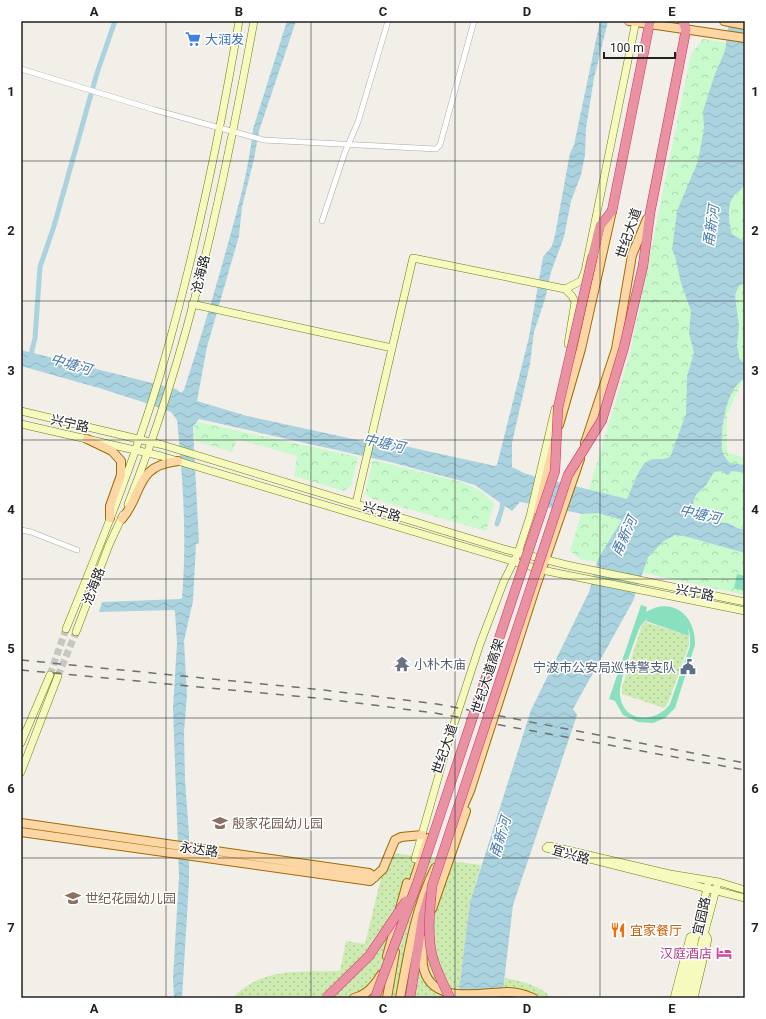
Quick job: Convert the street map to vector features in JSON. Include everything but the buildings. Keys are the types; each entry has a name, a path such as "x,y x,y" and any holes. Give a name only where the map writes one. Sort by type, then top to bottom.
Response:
{"highway":[{"name":"世纪大道","path":"612,211 650,22"},
{"name":"世纪大道","path":"650,213 686,24"},
{"name":"世纪大道高架","path":"418,881 552,468 558,408 593,255 600,226 612,211"},
{"name":"世纪大道高架","path":"410,998 423,915 432,886 572,474 602,420 624,347 642,266 650,213"},
{"path":"326,998 369,956 388,930 418,881"},
{"path":"375,998 418,881"},
{"path":"432,886 430,938 432,954 438,975 447,995"}],"main road":[{"name":"沧海路","path":"66,629 136,450 156,386 205,204 221,127 239,21"},
{"name":"沧海路","path":"76,632 109,545 122,519 149,453 161,413 192,304 225,175 254,21"},
{"path":"356,504 413,258 565,289 581,282 585,271 633,21 686,24 711,33 745,38"},
{"path":"724,21 745,25"},
{"name":"世纪大道","path":"387,998 402,918 425,835 517,563 538,512 552,468 612,211"},
{"name":"世纪大道","path":"542,570 562,511 572,474 616,349 632,255 650,213"},
{"path":"521,553 560,386 575,310 575,302 572,296 565,289"},
{"path":"192,304 392,348"},
{"name":"兴宁路","path":"21,411 177,449 504,549 644,582 745,602"},
{"name":"兴宁路","path":"21,424 178,461 542,570 588,578 745,611"},
{"name":"沧海路","path":"87,439 112,451 120,461 121,475 110,506 110,518"},
{"name":"沧海路","path":"122,519 128,512 148,472 165,463 178,461"},
{"path":"354,998 362,996 374,986 381,976 398,912 415,859 425,835 448,739 480,644 504,581 517,563"},
{"path":"400,998 414,931 428,882 470,791 542,570"},
{"path":"21,743 50,675"},
{"path":"21,772 58,676"},
{"path":"413,998 424,940 452,848 468,805 470,791"},
{"name":"永达路","path":"21,823 192,852 369,873 375,877 383,869 395,840 401,837 425,835"},
{"name":"永达路","path":"21,832 174,849"},
{"name":"宜兴路","path":"745,890 719,882 672,874 554,847 548,846 546,848 745,898"},
{"name":"宜园路","path":"687,998 709,880"},
{"name":"宜园路","path":"681,998 700,933 719,882"},
{"path":"674,998 690,937 700,933"},
{"name":"宜园路","path":"694,998 708,939 700,933"},
{"path":"424,940 423,965 428,977 434,985 447,995 507,992 522,994 533,998"}],"street":[{"path":"322,220 345,152 350,144 388,21"},
{"path":"21,69 260,139 439,148 474,21"},
{"path":"21,530 31,532 77,550"}],"green space":[{"path":"703,39 745,46 745,375 727,415 727,452 745,458 745,595 580,559 570,551 629,357 691,54"},
{"path":"198,422 358,457 351,486 344,491 294,476 297,456 237,439 232,452 195,441 194,427"},
{"path":"373,460 461,482 479,491 494,504 486,531 370,498 366,494 366,489"},
{"path":"737,574 745,576 745,591 734,588"},
{"path":"641,605 647,607 646,612 665,606 674,608 681,612 692,625 695,645 675,708 665,718 653,723 638,722 623,715 615,701 609,699","holes":["648,618 646,621 689,636 688,627 690,635 690,646 670,704 664,711 656,715 640,718 627,711 622,704 620,689 634,641 640,627"]},
{"path":"645,622 689,636 689,645 668,703 664,708 622,694 622,687 641,628"},
{"path":"393,853 481,865 470,902 458,998 233,998 244,988 269,976 297,972 340,971 346,941 365,944 381,878"},
{"path":"504,978 535,986 551,998 502,998"}],"water":[{"path":"287,21 296,21 259,131 254,159 242,207 239,236 207,347 197,401 247,416 362,441 368,438 495,466 497,465 529,337 543,257 552,246 555,235 570,153 574,145 600,21 608,21 594,78 586,128 585,155 581,175 571,201 564,237 551,272 545,299 534,332 530,364 512,443 512,467 526,474 627,499 639,472 645,463 651,460 670,457 686,414 687,376 694,353 689,333 691,311 681,283 675,256 672,250 677,211 698,161 704,129 703,111 715,74 725,51 729,21 745,21 745,184 731,200 729,215 732,234 745,242 745,283 739,286 735,295 739,327 737,344 739,358 745,364 745,379 738,383 729,400 723,422 722,450 724,456 730,463 745,465 745,473 732,471 728,475 721,471 714,472 706,485 695,496 691,513 699,519 726,523 740,529 745,527 745,553 684,536 675,535 664,541 648,557 633,601 573,709 577,715 513,905 502,998 458,998 470,902 531,710 589,592 598,559 622,520 598,513 583,514 520,502 512,511 475,485 458,480 390,462 199,419 193,427 199,543 196,544 193,601 184,641 187,695 184,732 185,780 189,834 189,882 182,998 174,998 173,978 179,876 173,708 177,643 175,612 174,610 99,612 102,602 182,598 184,509 177,420 171,412 146,403 21,366 21,350 176,389 181,393 184,390 212,301 243,188 253,129"}],"waterway":[{"path":"30,358 35,338 40,267 54,226 97,73 115,21"},
{"path":"497,524 502,508 503,498"}],"tunnel":[{"path":"50,675 66,629"},
{"path":"58,676 76,632"}],"railway":[{"path":"21,660 324,690 437,704 745,763"},
{"path":"21,670 326,699 435,713 745,770"}],"place":[{"name":"大润发","path":"193,39"},
{"name":"小朴木庙","path":"402,664"},
{"name":"宁波市公安局巡特警支队","path":"688,667"},
{"name":"殷家花园幼儿园","path":"220,823"},
{"name":"世纪花园幼儿园","path":"73,898"},
{"name":"宜家餐厅","path":"618,930"},
{"name":"汉庭酒店","path":"724,953"}],"water label":[{"name":"甬新河","path":"711,226"},
{"name":"中塘河","path":"71,364"},
{"name":"中塘河","path":"384,443"},
{"name":"中塘河","path":"700,514"},
{"name":"甬新河","path":"624,536"},
{"name":"甬新河","path":"500,837"}]}
